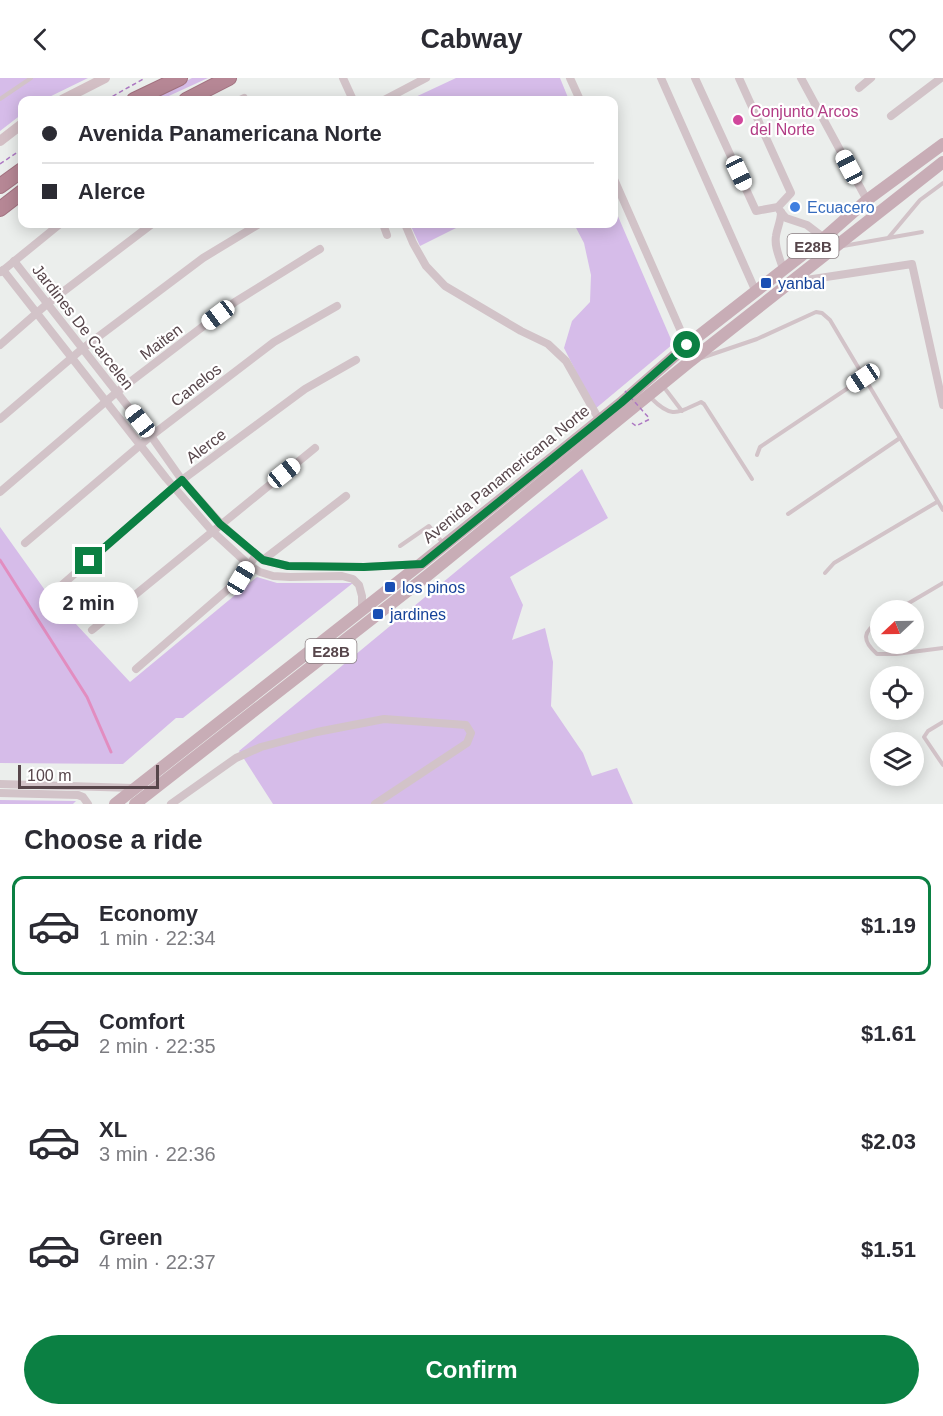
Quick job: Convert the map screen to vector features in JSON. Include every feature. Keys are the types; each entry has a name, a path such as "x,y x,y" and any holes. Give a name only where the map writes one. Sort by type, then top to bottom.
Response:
{"highway":[{"path":"142,96 180,78"},
{"path":"194,96 230,78"},
{"path":"0,186 18,173"},
{"path":"0,209 18,195"}],"main road":[{"name":"Avenida Panamericana Norte","path":"136,804 428,575 602,425 687,345 824,238 867,200 943,144"},
{"name":"Avenida Panamericana Norte","path":"116,804 362,609 602,425 648,395 943,162"}],"street":[{"path":"70,96 105,78"},
{"path":"343,78 351,96"},
{"path":"392,96 426,78"},
{"path":"570,78 578,96"},
{"path":"661,78 756,292"},
{"path":"695,78 756,211 779,209"},
{"path":"739,78 791,193 779,209 781,220 776,234 776,246 783,269"},
{"path":"801,78 867,200"},
{"path":"859,88 871,78"},
{"path":"891,116 941,78"},
{"path":"0,141 18,127"},
{"path":"618,188 687,345"},
{"path":"779,209 786,218 807,225 824,238"},
{"path":"2,271 55,228"},
{"path":"0,345 46,304 147,228"},
{"path":"0,419 82,349 203,258 252,228"},
{"path":"384,228 387,236"},
{"path":"407,228 426,266 445,286 521,331 549,344 566,361 602,425"},
{"name":"Maiten","path":"0,492 117,392 235,302 320,249"},
{"name":"Jardines De Carcelen","path":"14,261 151,436 182,480 220,524 260,558 288,566 364,567 422,564"},
{"path":"790,282 912,264 941,386 943,405"},
{"name":"Jardines De Carcelen","path":"2,271 37,312 71,359 107,401 173,487 212,531 249,565 273,576 342,576 353,579 359,585 362,609"},
{"name":"Canelos","path":"25,543 151,436 274,342 337,306"},
{"name":"Alerce","path":"55,591 182,480 305,389 356,360"},
{"path":"92,630 315,448"},
{"path":"136,669 241,578 249,565 346,496"},
{"path":"171,804 236,758 261,747 317,732 384,719 466,725 471,733 467,743 375,804"},
{"path":"0,784 135,788"},
{"path":"0,793 78,795 83,797 88,804"}],"lane":[{"path":"0,99 31,78"},
{"path":"888,238 920,200 943,183"},
{"path":"834,248 922,232"},
{"path":"688,363 757,339 816,312 822,313 830,321 943,510"},
{"path":"756,455 760,447 863,378"},
{"path":"662,384 683,412"},
{"path":"648,395 665,410 673,412 683,412 698,403 704,404 752,479"},
{"path":"788,514 900,438"},
{"path":"825,573 834,563 937,502"},
{"path":"400,546 429,526 445,545"},
{"path":"914,600 943,583"},
{"path":"870,629 866,637 870,648"},
{"path":"924,650 943,648"},
{"path":"943,722 928,731 924,737 943,765"}],"path":[{"path":"113,96 145,78"},
{"path":"0,165 18,152"},
{"path":"625,391 650,419 636,426"}],"shaded area":[{"path":"0,78 88,78 51,96 18,96 18,117 0,131"},
{"path":"192,78 208,78 169,96 158,96"},
{"path":"456,78 560,78 567,96 418,96"},
{"path":"618,216 673,344 595,409 564,348 572,321 590,302 591,275 584,243 576,228 618,228"},
{"path":"412,228 456,228 420,246"},
{"path":"582,469 608,518 510,577 523,605 512,640 545,628 553,662 551,706 583,753 592,776 617,768 633,804 273,804 239,751"},
{"path":"0,527 47,593 130,682 257,577 277,583 353,583 183,718 176,718 123,764 0,763"},
{"path":"0,800 76,801 73,804 0,804"}],"waterway":[{"path":"0,560 87,697 111,752"}],"place":[{"name":"Conjunto Arcos del Norte","path":"738,120"},
{"name":"Ecuacero","path":"795,207"},
{"name":"yanbal","path":"766,283"},
{"name":"los pinos","path":"390,587"},
{"name":"jardines","path":"378,614"}],"route":[{"path":"89,561 182,480 220,524 256,555 277,565 364,567 422,564 621,403 687,345"}]}
